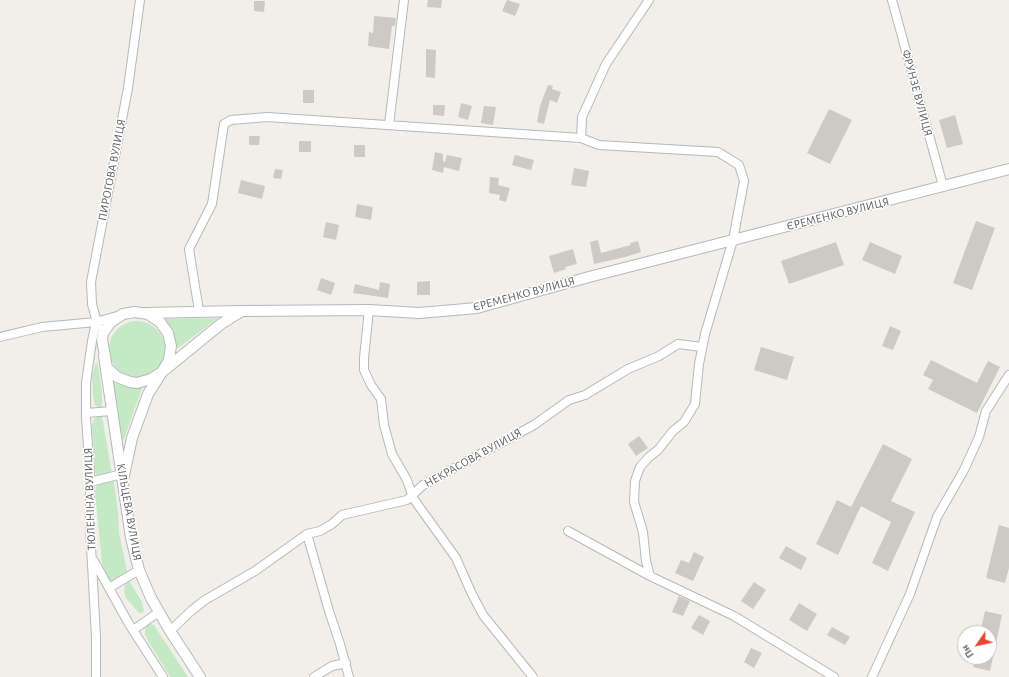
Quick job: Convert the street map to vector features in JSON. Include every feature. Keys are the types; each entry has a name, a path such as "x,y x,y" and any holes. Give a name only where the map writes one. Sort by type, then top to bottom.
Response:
{"street":[{"name":"ПИРОГОВА ВУЛИЦЯ","path":"102,339 92,304 91,282 128,88 140,0"},
{"path":"389,126 404,0"},
{"path":"580,138 582,117 606,64 649,0"},
{"name":"ФРУНЗЕ ВУЛИЦЯ","path":"892,0 943,186"},
{"path":"199,311 189,249 212,204 224,124 231,120 267,117 580,138 599,145 718,152 739,165 744,181 733,240 702,347 695,404 684,422 673,431 658,450 649,457 640,468 635,481 634,502 643,532 646,561 650,576"},
{"name":"ЄРЕМЕНКО ВУЛИЦЯ","path":"142,313 199,311 368,310 420,313 476,308 589,277 1009,169"},
{"path":"368,310 364,370 371,385 381,399 384,425 392,454 407,480 412,495 456,558 483,615 533,677"},
{"path":"162,372 220,324 242,311"},
{"path":"0,337 42,327 96,322 129,312 142,313 155,318 164,327 170,339 169,360 148,394 134,431 123,477 90,482"},
{"path":"102,339 107,327 116,318 123,314"},
{"name":"ТЮЛЕНІНА ВУЛИЦЯ","path":"96,322 86,383 96,677"},
{"name":"КІЛЬЦЕВА ВУЛИЦЯ","path":"102,339 131,538 139,570 159,612 200,677"},
{"name":"НЕКРАСОВА ВУЛИЦЯ","path":"170,631 205,600 256,571 308,534 320,532 342,515 407,500 423,485 534,424 569,400 585,395 628,369 659,356 678,344 702,347"},
{"name":"КІЛЬЦЕВА ВУЛИЦЯ","path":"104,356 107,368 111,373 117,378 130,382 144,382 162,372"},
{"path":"872,677 910,594 937,517 964,470 979,437 986,411 1009,375"},
{"path":"86,413 112,410"},
{"path":"568,531 650,576 734,616 822,674 834,677"},
{"path":"308,534 349,677"},
{"path":"92,558 133,630 163,677"},
{"path":"109,588 139,570"},
{"path":"133,630 159,612"},
{"path":"314,677 332,666 346,663"}],"green space":[{"path":"218,318 177,349 166,319"},
{"path":"137,321 148,323 157,329 163,338 165,349 163,360 157,369 148,375 137,377 126,375 117,369 111,360 109,349 111,338 117,329 126,323"},
{"path":"96,363 98,365 102,391 101,409 95,405 93,396 92,376"},
{"path":"112,383 142,388 123,442"},
{"path":"101,415 112,474 97,477 95,471 92,425 94,419"},
{"path":"111,479 114,481 119,533 127,571 126,575 116,580 108,579 102,563 95,491 97,485 103,481"},
{"path":"130,582 142,602 144,611 142,613 139,613 126,598 124,592 125,585"},
{"path":"150,624 154,625 188,677 170,677 145,634 146,626"}],"building":[{"path":"428,0 442,0 441,8 427,7"},
{"path":"507,0 520,4 515,16 502,11"},
{"path":"254,1 265,1 264,12 254,11"},
{"path":"374,16 396,18 395,26 392,26 389,49 368,46 369,32 373,33"},
{"path":"426,49 436,50 435,78 426,77"},
{"path":"548,85 553,86 552,89 561,92 557,103 550,100 544,124 537,122 540,106"},
{"path":"303,90 314,90 314,103 303,103"},
{"path":"461,103 472,106 468,120 458,117"},
{"path":"433,105 445,105 444,116 433,115"},
{"path":"484,106 496,107 493,125 481,123"},
{"path":"829,109 852,120 830,164 807,153"},
{"path":"955,115 963,144 947,148 939,120"},
{"path":"249,136 260,136 259,145 249,145"},
{"path":"299,141 311,141 311,152 299,152"},
{"path":"354,145 365,145 365,157 354,157"},
{"path":"435,152 443,154 443,161 445,162 447,155 462,158 459,171 444,167 443,173 432,170"},
{"path":"515,155 534,160 531,170 512,165"},
{"path":"574,168 589,171 586,187 571,185"},
{"path":"275,169 283,170 281,179 273,178"},
{"path":"490,177 499,178 498,185 510,188 506,202 499,200 500,195 489,193"},
{"path":"241,180 265,186 262,199 238,193"},
{"path":"357,204 373,207 371,220 355,217"},
{"path":"976,221 995,228 972,290 953,283"},
{"path":"326,222 339,225 336,240 323,237"},
{"path":"598,240 601,253 631,245 630,243 638,241 641,252 594,264 590,242"},
{"path":"836,242 844,265 789,284 781,261"},
{"path":"870,242 902,256 895,274 862,260"},
{"path":"573,249 577,264 565,267 566,269 554,273 549,256"},
{"path":"321,278 335,283 331,295 317,290"},
{"path":"430,281 430,295 417,295 417,282"},
{"path":"380,282 390,284 388,298 353,293 355,284 379,290"},
{"path":"890,326 901,331 893,350 882,346"},
{"path":"761,347 794,357 787,380 754,370"},
{"path":"931,360 977,383 988,361 1000,367 977,413 928,389 933,380 923,375"},
{"path":"639,436 648,448 636,456 628,444"},
{"path":"883,444 912,459 891,501 915,512 888,571 872,563 891,522 861,506 838,555 816,544 837,500 851,507"},
{"path":"999,525 1009,528 1009,568 1005,583 986,578"},
{"path":"786,546 807,558 801,570 779,558"},
{"path":"694,552 704,557 693,581 675,573 681,560 689,563"},
{"path":"754,582 766,590 753,609 741,601"},
{"path":"679,596 690,601 683,616 672,612"},
{"path":"799,603 817,614 807,631 789,620"},
{"path":"985,611 1002,615 997,638 997,625 982,625"},
{"path":"699,615 710,621 703,635 691,628"},
{"path":"832,627 850,637 845,645 827,635"},
{"path":"751,648 762,653 754,668 744,662"},
{"path":"973,665 991,665 990,671 973,667"}]}
